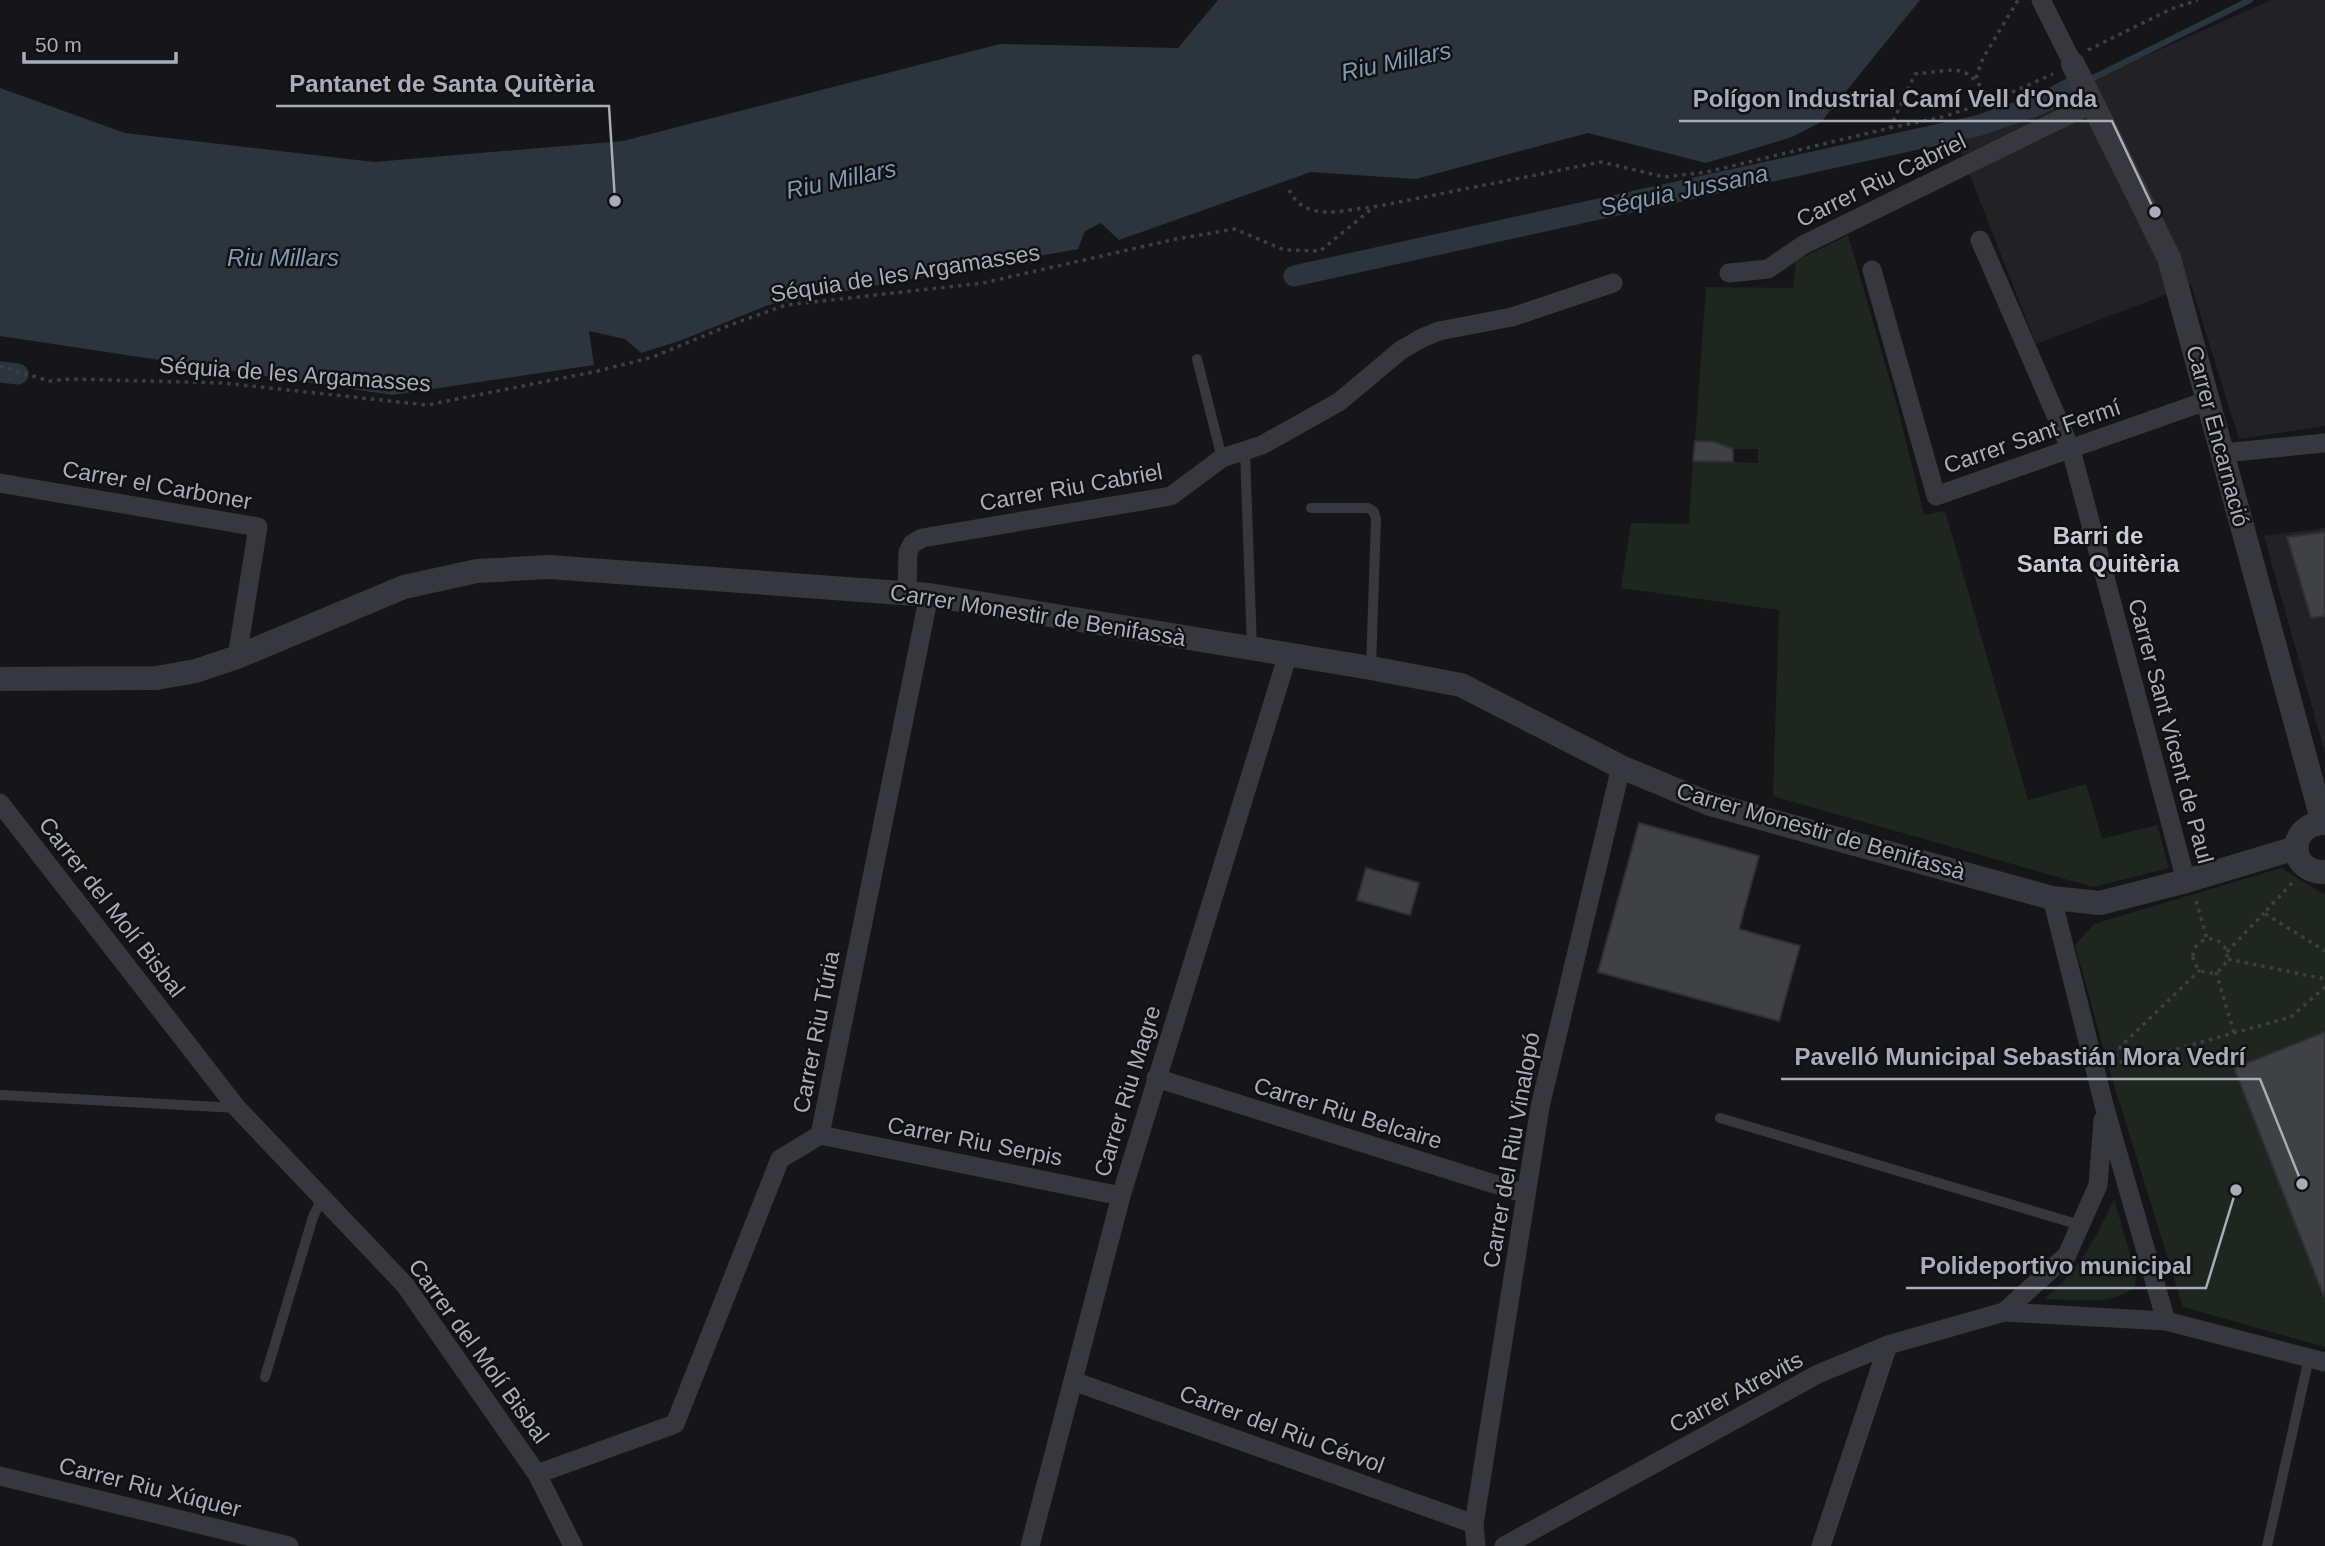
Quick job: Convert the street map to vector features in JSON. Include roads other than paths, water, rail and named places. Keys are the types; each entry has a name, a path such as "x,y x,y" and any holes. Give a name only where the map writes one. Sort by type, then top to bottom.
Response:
{"street":[{"path":"2041,0 2069,56"},
{"name":"Carrer Encarnació","path":"2069,56 2169,258 2324,823"},
{"name":"Carrer Riu Cabriel","path":"1729,273 1768,270 1804,245 2093,103"},
{"name":"Carrer Sant Vicent de Paul","path":"1980,240 2070,450 2188,881"},
{"name":"Carrer Sant Fermí","path":"1871,270 1936,496 2208,400"},
{"name":"Carrer Riu Cabriel","path":"918,594 908,552 912,544 922,538 1159,500 1182,490 1222,458 1262,446 1339,402 1401,350 1422,338 1439,331 1512,317 1613,283"},
{"path":"2223,453 2325,443"},
{"name":"Carrer el Carboner","path":"0,483 258,527 237,657"},
{"name":"Carrer Monestir de Benifassà","path":"0,679 156,678 196,671 237,657 404,587 477,571 549,566 918,594 1371,667 1461,685 1621,768 1710,804 2052,898 2099,903 2188,881 2296,848"},
{"name":"Carrer Riu Túria","path":"537,1474 675,1424 780,1159 820,1135 918,594"},
{"name":"Carrer Riu Magre","path":"1030,1546 1121,1196 1288,654"},
{"name":"Carrer del Riu Vinalopó","path":"1476,1546 1474,1524 1539,1107 1621,768"},
{"name":"Carrer del Molí Bisbal","path":"0,803 236,1108 405,1285 537,1474 573,1546"},
{"path":"2324,823 2304,830 2298,838 2296,848 2306,868 2325,872"},
{"path":"2052,898 2104,1105 2166,1321"},
{"name":"Carrer Riu Belcaire","path":"1156,1078 1526,1194"},
{"path":"2004,1312 2067,1255 2098,1185 2104,1105"},
{"name":"Carrer Riu Serpis","path":"820,1135 1121,1196"},
{"path":"2098,1185 2129,1191"},
{"path":"2004,1312 2166,1321 2317,1360"},
{"name":"Carrer Atrevits","path":"1504,1546 1818,1374 1888,1345 2004,1312"},
{"path":"1821,1546 1888,1345"},
{"name":"Carrer del Riu Cérvol","path":"1073,1381 1474,1524"},
{"name":"Carrer Riu Xúquer","path":"0,1476 289,1546"}],"lane":[{"path":"1197,359 1222,458"},
{"path":"1245,452 1252,649"},
{"path":"1311,508 1368,508 1374,512 1376,519 1371,667"},
{"path":"0,1096 236,1108"},
{"path":"1720,1118 2080,1225"},
{"path":"265,1377 321,1198"},
{"path":"2267,1546 2317,1360"}],"water":[{"name":"Riu Millars","path":"1218,0 1920,0 1821,122 1792,137 1706,163 1588,133 1416,179 1311,172 1119,240 1101,223 1085,231 1078,249 768,305 682,340 641,353 625,339 589,331 594,365 392,395 0,336 0,88 125,133 374,162 623,141 1000,44 1178,48"}],"waterway":[{"name":"Séquia Jussana","path":"2093,78 2250,0"},
{"name":"Séquia Jussana","path":"1294,276 1977,126 2038,105 2069,89"},
{"name":"Séquia de les Argamasses","path":"0,372 18,374"}],"place":[{"name":"Pantanet de Santa Quitèria","path":"615,201"},
{"name":"Polígon Industrial Camí Vell d'Onda","path":"2155,212"},
{"name":"Pavelló Municipal Sebastián Mora Vedrí","path":"2302,1184"},
{"name":"Polideportivo municipal","path":"2236,1190"}],"district":[{"name":"Barri de Santa Quitèria","path":"2098,549"}]}
